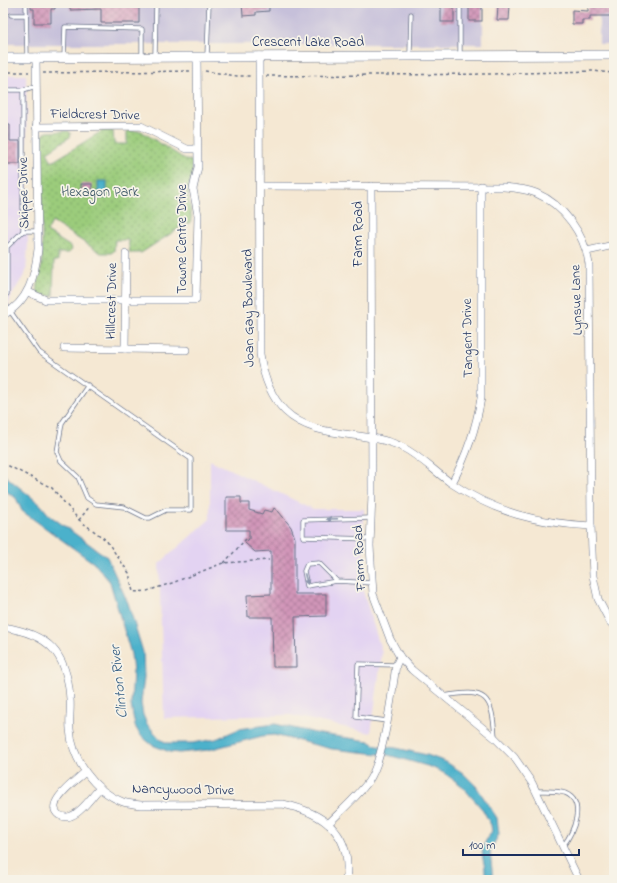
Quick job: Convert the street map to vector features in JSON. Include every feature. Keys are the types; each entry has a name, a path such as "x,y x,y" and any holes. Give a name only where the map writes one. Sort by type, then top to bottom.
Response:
{"street":[{"name":"Crescent Lake Road","path":"3,58 614,55"},
{"name":"Joan Gay Boulevard","path":"259,56 260,354 266,382 285,411 299,420 320,429 383,440 403,447 452,483 488,505 514,515 534,520 591,526"},
{"name":"Skippe Drive","path":"6,313 28,292 36,270 38,231 36,72 31,57"},
{"name":"Towne Centre Drive","path":"28,292 46,300 196,300 198,215 193,189 198,167 198,71 202,57"},
{"name":"Fieldcrest Drive","path":"36,127 141,126 187,149 197,149"},
{"name":"Lynsue Lane","path":"260,186 481,186 520,189 536,193 550,201 565,214 579,234 587,251 591,294 591,526 593,576 598,599 610,622 614,626"},
{"name":"Farm Road","path":"371,186 370,539 372,583 378,610 400,657 412,670 495,738 514,757 536,791 579,880"},
{"name":"Tangent Drive","path":"452,483 470,447 478,420 481,398 481,186"},
{"path":"587,251 614,245"},
{"name":"Hillcrest Drive","path":"125,349 126,254"},
{"name":"Hillcrest Drive","path":"64,348 186,350"},
{"name":"Nancywood Drive","path":"3,627 22,630 40,637 55,651 64,665 70,698 70,730 74,749 85,772 100,788 124,802 142,805 283,804 301,808 319,816 341,838 348,867 346,880"},
{"path":"328,824 369,781 378,759 396,665 400,657"},
{"path":"85,772 60,795 55,802 55,809 59,814 65,818 72,816 100,788"}],"lane":[{"path":"26,3 31,57"},
{"path":"155,57 156,3"},
{"path":"202,57 209,3"},
{"path":"460,3 460,55"},
{"path":"410,14 410,56"},
{"path":"11,15 26,15"},
{"path":"64,57 65,27 142,29 142,57"},
{"path":"3,90 23,90 36,86"},
{"path":"23,90 23,231"},
{"path":"3,297 7,294 5,247 23,231 38,231"},
{"path":"3,301 6,313 39,352 88,385 191,459 191,510 166,510 148,518 124,507 93,502 86,495 78,477 61,461 57,455 62,423 88,385"},
{"path":"370,539 303,537 303,520 371,518"},
{"path":"337,581 319,563 308,564 304,571 307,586 337,581 372,583"},
{"path":"386,721 356,716 358,664 396,665"},
{"path":"443,696 468,693 480,695 489,702 493,715 495,738"},
{"path":"536,791 565,793 573,799 577,810 574,825 569,838 562,847"}],"path":[{"path":"3,72 198,71 237,76 491,74 592,71 614,74"},
{"path":"3,463 52,488 79,520 106,540 129,573 132,591 147,591 224,563 269,560"},
{"path":"79,520 93,502"},
{"path":"224,563 246,539"}],"shaded area":[{"path":"3,3 483,3 483,44 3,44"},
{"path":"599,3 614,3 614,44 599,44"},
{"path":"3,75 26,75 28,245 26,272 11,297 3,325"},
{"path":"210,460 313,509 364,509 363,591 382,653 371,733 290,715 164,718 159,564 210,519"}],"green space":[{"name":"Hexagon Park","path":"68,131 71,133 70,137 47,152 52,162 102,131 113,131 114,144 127,144 127,131 142,131 186,160 192,161 193,168 188,194 192,221 141,253 130,253 128,240 115,240 114,251 111,253 101,253 52,222 47,232 71,247 72,250 69,253 58,253 58,261 54,261 53,296 38,294 38,283 42,263 42,137 46,132"}],"water":[{"path":"98,181 107,181 107,198 98,198"},
{"path":"3,474 41,505 49,515 107,557 128,603 143,652 144,677 141,703 143,715 147,724 160,739 167,743 193,743 216,739 239,729 275,724 320,734 369,741 377,746 396,748 427,755 446,762 463,773 476,786 497,818 499,834 490,851 493,880 485,880 482,851 492,832 491,825 483,810 461,785 444,773 431,767 388,755 332,749 274,735 262,736 208,750 179,753 170,752 152,745 140,735 135,726 131,705 133,672 131,654 110,582 95,564 22,511 16,498 3,489"}],"building":[{"path":"31,3 55,3 55,9 51,9 51,23 34,23 34,9 31,9"},
{"path":"70,3 139,3 139,23 101,23 101,9 70,10"},
{"path":"242,3 269,3 269,11 256,12 256,15 243,16"},
{"path":"441,3 454,3 454,22 441,22"},
{"path":"469,3 482,3 482,21 469,21"},
{"path":"588,3 614,3 614,16 590,16 590,20 582,20 582,24 572,24 572,10 588,11"},
{"path":"498,5 510,5 509,20 497,20"},
{"path":"3,125 10,125 10,141 20,141 20,164 3,164"},
{"path":"81,184 92,184 92,193 81,193"},
{"path":"226,497 241,497 241,503 249,503 249,510 262,514 264,510 272,512 274,508 279,512 291,527 295,538 295,594 326,594 326,616 295,617 296,667 273,667 272,617 248,617 247,595 271,594 271,551 255,552 245,543 249,539 249,530 226,530"}],"water label":[{"name":"Clinton River","path":"119,682"}]}
